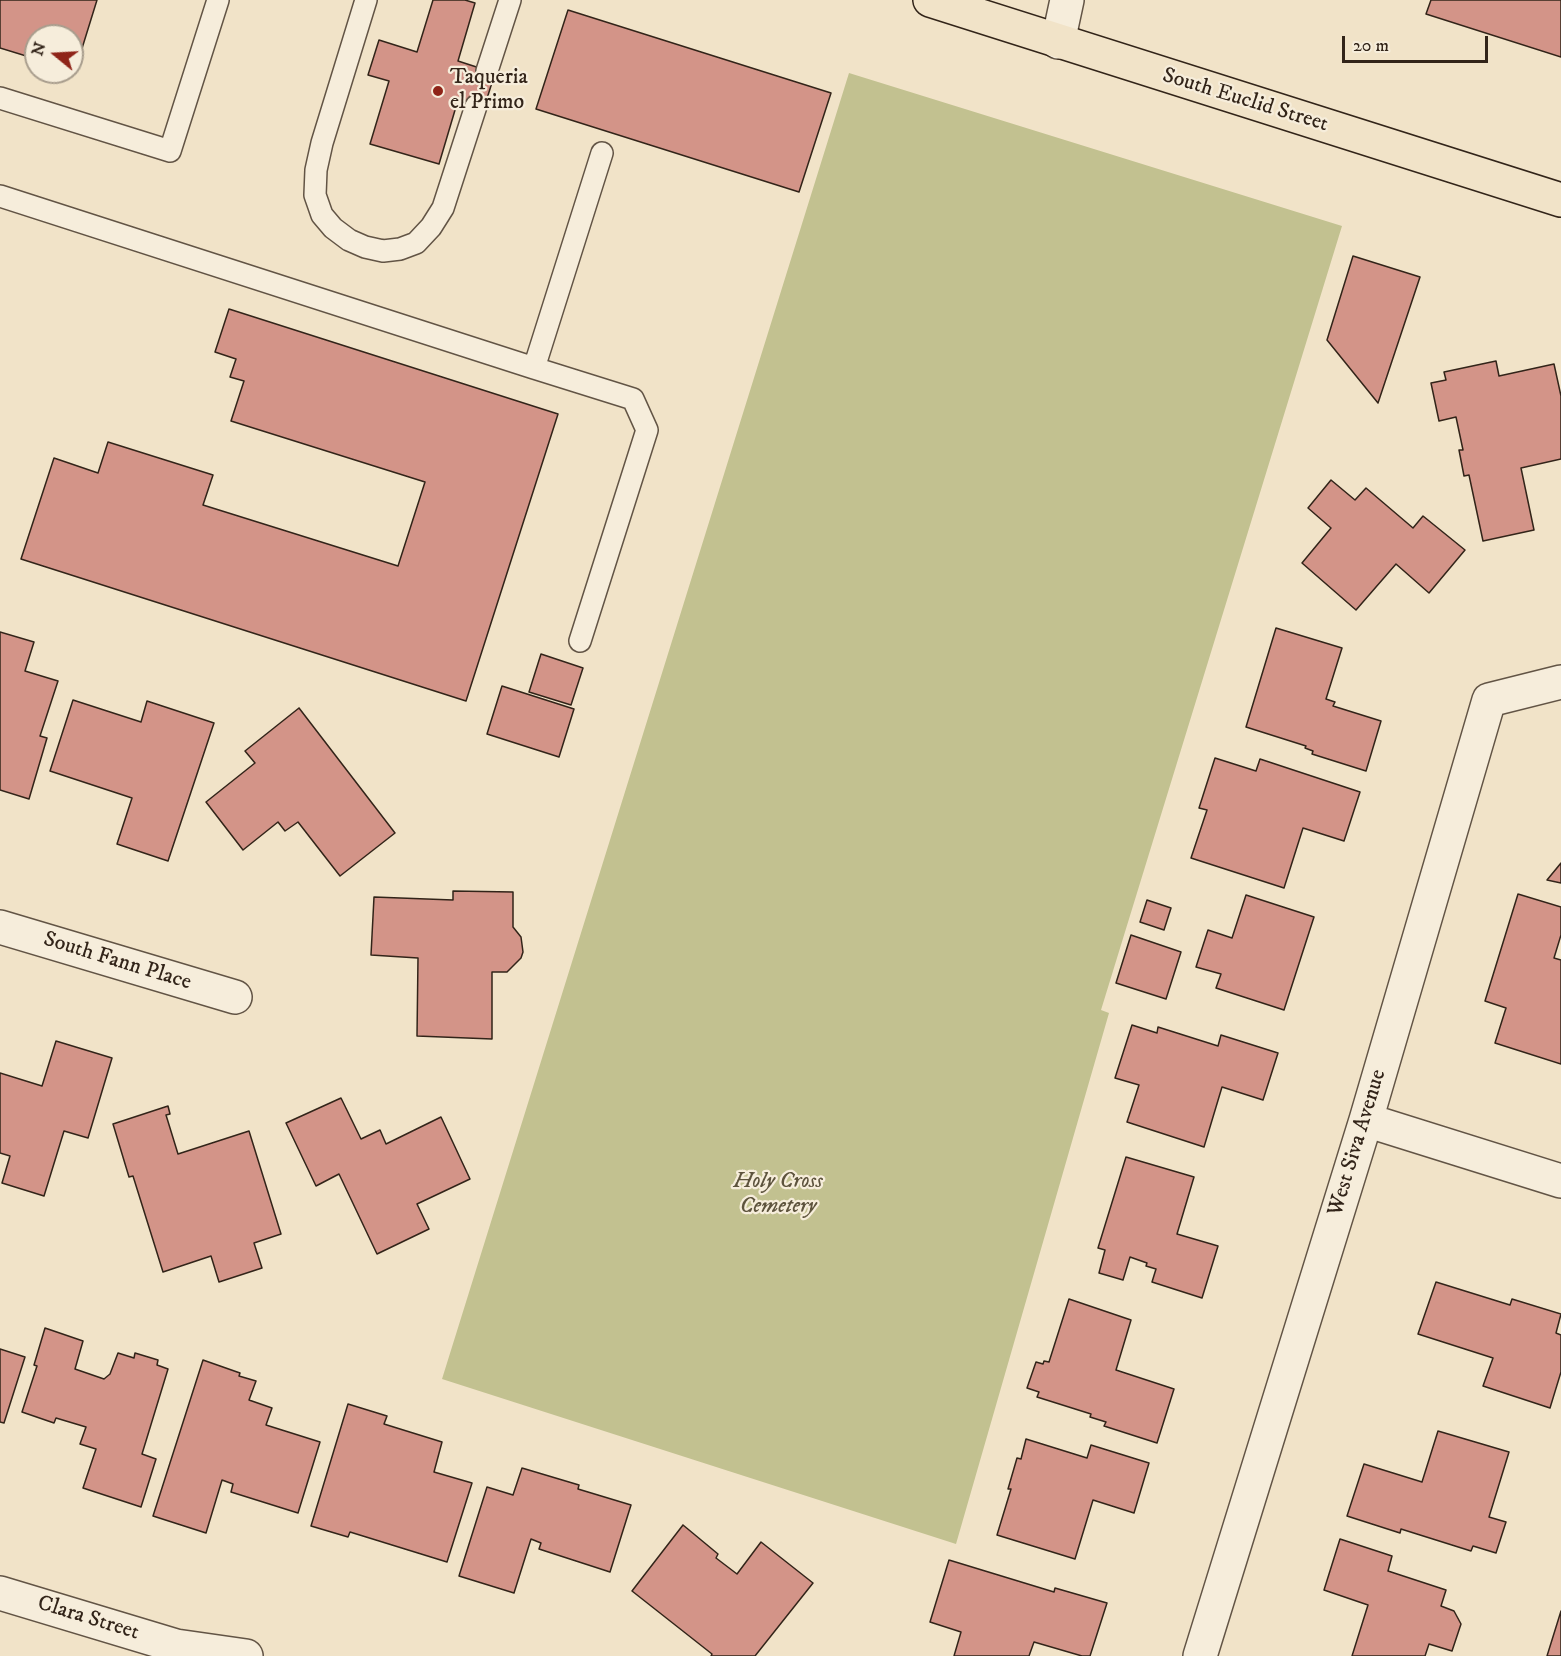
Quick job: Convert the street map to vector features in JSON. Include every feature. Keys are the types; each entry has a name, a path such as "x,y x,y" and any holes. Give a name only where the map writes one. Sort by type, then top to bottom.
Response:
{"main road":[{"name":"South Euclid Street","path":"930,0 1561,200"}],"street":[{"path":"1058,42 1067,0"},
{"name":"West Siva Avenue","path":"1200,1656 1366,1120 1489,700 1561,682"},
{"name":"South Fann Place","path":"0,927 235,997"},
{"path":"1366,1120 1561,1181"},
{"name":"Clara Street","path":"0,1593 176,1646 246,1656"}],"lane":[{"path":"0,98 170,151 218,0"},
{"path":"366,0 315,170 315,195 322,215 333,228 349,240 383,251 400,249 416,243 431,227 442,208 476,106"},
{"path":"487,71 510,0"},
{"path":"534,368 602,153"},
{"path":"0,196 633,399 647,430 580,641"}],"green space":[{"name":"Holy Cross Cemetery","path":"849,73 1342,226 1101,1010 1109,1013 956,1544 442,1379"}],"building":[{"path":"0,0 97,0 84,42 84,24 24,24 24,55 0,48"},
{"name":"Taqueria el Primo","path":"433,0 465,0 475,3 458,61 495,73 484,108 458,100 439,164 370,144 389,81 368,75 379,40 417,52"},
{"path":"1431,0 1561,0 1561,57 1426,14"},
{"path":"568,10 831,93 799,192 536,109"},
{"path":"1353,256 1420,277 1378,403 1327,340"},
{"path":"229,309 558,414 466,701 21,559 54,458 98,473 108,442 213,475 203,505 398,566 425,482 231,421 244,381 230,377 236,359 215,352"},
{"path":"1496,361 1499,376 1554,364 1561,396 1561,459 1521,468 1534,530 1483,541 1469,475 1464,476 1459,450 1463,450 1456,417 1439,421 1431,383 1446,380 1444,372"},
{"path":"1331,480 1355,500 1366,488 1413,528 1423,516 1465,550 1429,593 1396,564 1356,610 1302,563 1331,528 1308,508"},
{"path":"1276,628 1342,648 1326,699 1335,702 1333,706 1381,721 1366,771 1312,754 1313,751 1305,748 1306,746 1246,727"},
{"path":"0,632 34,642 25,671 58,681 40,736 47,738 29,799 0,790"},
{"path":"541,654 583,668 571,705 529,692"},
{"path":"502,686 574,709 559,757 487,734"},
{"path":"73,700 141,722 147,701 214,723 168,861 117,844 132,798 50,771"},
{"path":"299,708 395,833 340,876 298,822 285,831 278,822 243,850 206,802 255,763 245,751"},
{"path":"1215,758 1256,771 1260,759 1360,792 1344,841 1303,828 1284,888 1191,858 1207,810 1199,808"},
{"path":"1561,863 1561,883 1547,880"},
{"path":"453,891 513,892 513,927 521,937 523,952 521,958 507,972 492,972 492,1039 417,1036 418,958 371,955 374,897 453,900"},
{"path":"1518,894 1561,907 1561,935 1554,958 1561,960 1561,1064 1495,1043 1506,1008 1485,1001"},
{"path":"1246,895 1314,917 1284,1010 1216,988 1221,974 1196,967 1208,930 1232,938"},
{"path":"1147,900 1171,908 1164,930 1140,922"},
{"path":"1131,935 1181,952 1166,999 1116,983"},
{"path":"1132,1025 1157,1033 1158,1027 1218,1046 1221,1035 1278,1053 1263,1100 1222,1087 1204,1147 1127,1122 1139,1085 1115,1078"},
{"path":"56,1041 112,1058 88,1138 64,1131 44,1196 2,1183 10,1156 0,1153 0,1073 42,1086"},
{"path":"341,1098 361,1139 380,1130 386,1144 441,1117 470,1179 417,1204 429,1229 377,1254 339,1174 316,1186 286,1123"},
{"path":"168,1106 170,1114 166,1115 178,1154 249,1131 281,1234 254,1243 262,1268 219,1282 211,1256 163,1272 133,1176 129,1177 113,1124"},
{"path":"1126,1157 1194,1177 1177,1234 1218,1246 1202,1298 1152,1282 1156,1269 1130,1257 1123,1280 1099,1273 1105,1250 1098,1248"},
{"path":"1436,1282 1510,1305 1512,1299 1561,1314 1556,1333 1561,1335 1561,1372 1550,1408 1483,1386 1493,1358 1418,1334"},
{"path":"1069,1299 1131,1320 1116,1370 1174,1389 1157,1443 1104,1426 1106,1422 1090,1417 1091,1414 1037,1397 1039,1392 1027,1388 1036,1362 1043,1364 1044,1361 1049,1362"},
{"path":"45,1328 83,1341 75,1369 104,1379 110,1374 118,1353 134,1358 135,1353 158,1360 157,1365 168,1369 142,1454 156,1459 141,1507 83,1488 96,1449 80,1444 86,1427 56,1418 54,1423 22,1412 37,1366 34,1365"},
{"path":"0,1349 25,1357 4,1423 0,1422"},
{"path":"203,1360 256,1381 249,1400 272,1408 266,1425 320,1442 298,1513 231,1492 233,1484 222,1480 206,1533 153,1516"},
{"path":"348,1404 387,1416 384,1424 442,1442 434,1472 472,1483 447,1562 350,1532 348,1537 311,1526"},
{"path":"1438,1431 1509,1452 1489,1517 1506,1522 1496,1553 1473,1546 1471,1551 1401,1529 1400,1533 1347,1516 1364,1464 1422,1482"},
{"path":"1026,1439 1087,1458 1091,1445 1149,1463 1134,1513 1093,1500 1075,1559 997,1535 1011,1489 1008,1489 1017,1458 1021,1459"},
{"path":"522,1468 579,1485 578,1489 631,1505 610,1572 539,1549 541,1543 531,1539 514,1593 459,1576 487,1487 513,1495"},
{"path":"683,1525 718,1554 716,1558 737,1574 761,1542 813,1583 755,1656 711,1656 712,1654 632,1591"},
{"path":"1340,1539 1392,1556 1388,1571 1446,1590 1441,1606 1454,1611 1461,1624 1452,1651 1429,1644 1425,1656 1352,1656 1368,1605 1324,1590"},
{"path":"949,1560 1054,1592 1055,1588 1107,1603 1090,1656 1082,1656 1034,1642 1029,1656 954,1656 961,1632 930,1622"},
{"path":"1561,1611 1561,1656 1547,1656"}],"place":[{"name":"Taqueria el Primo","path":"438,91"}]}
